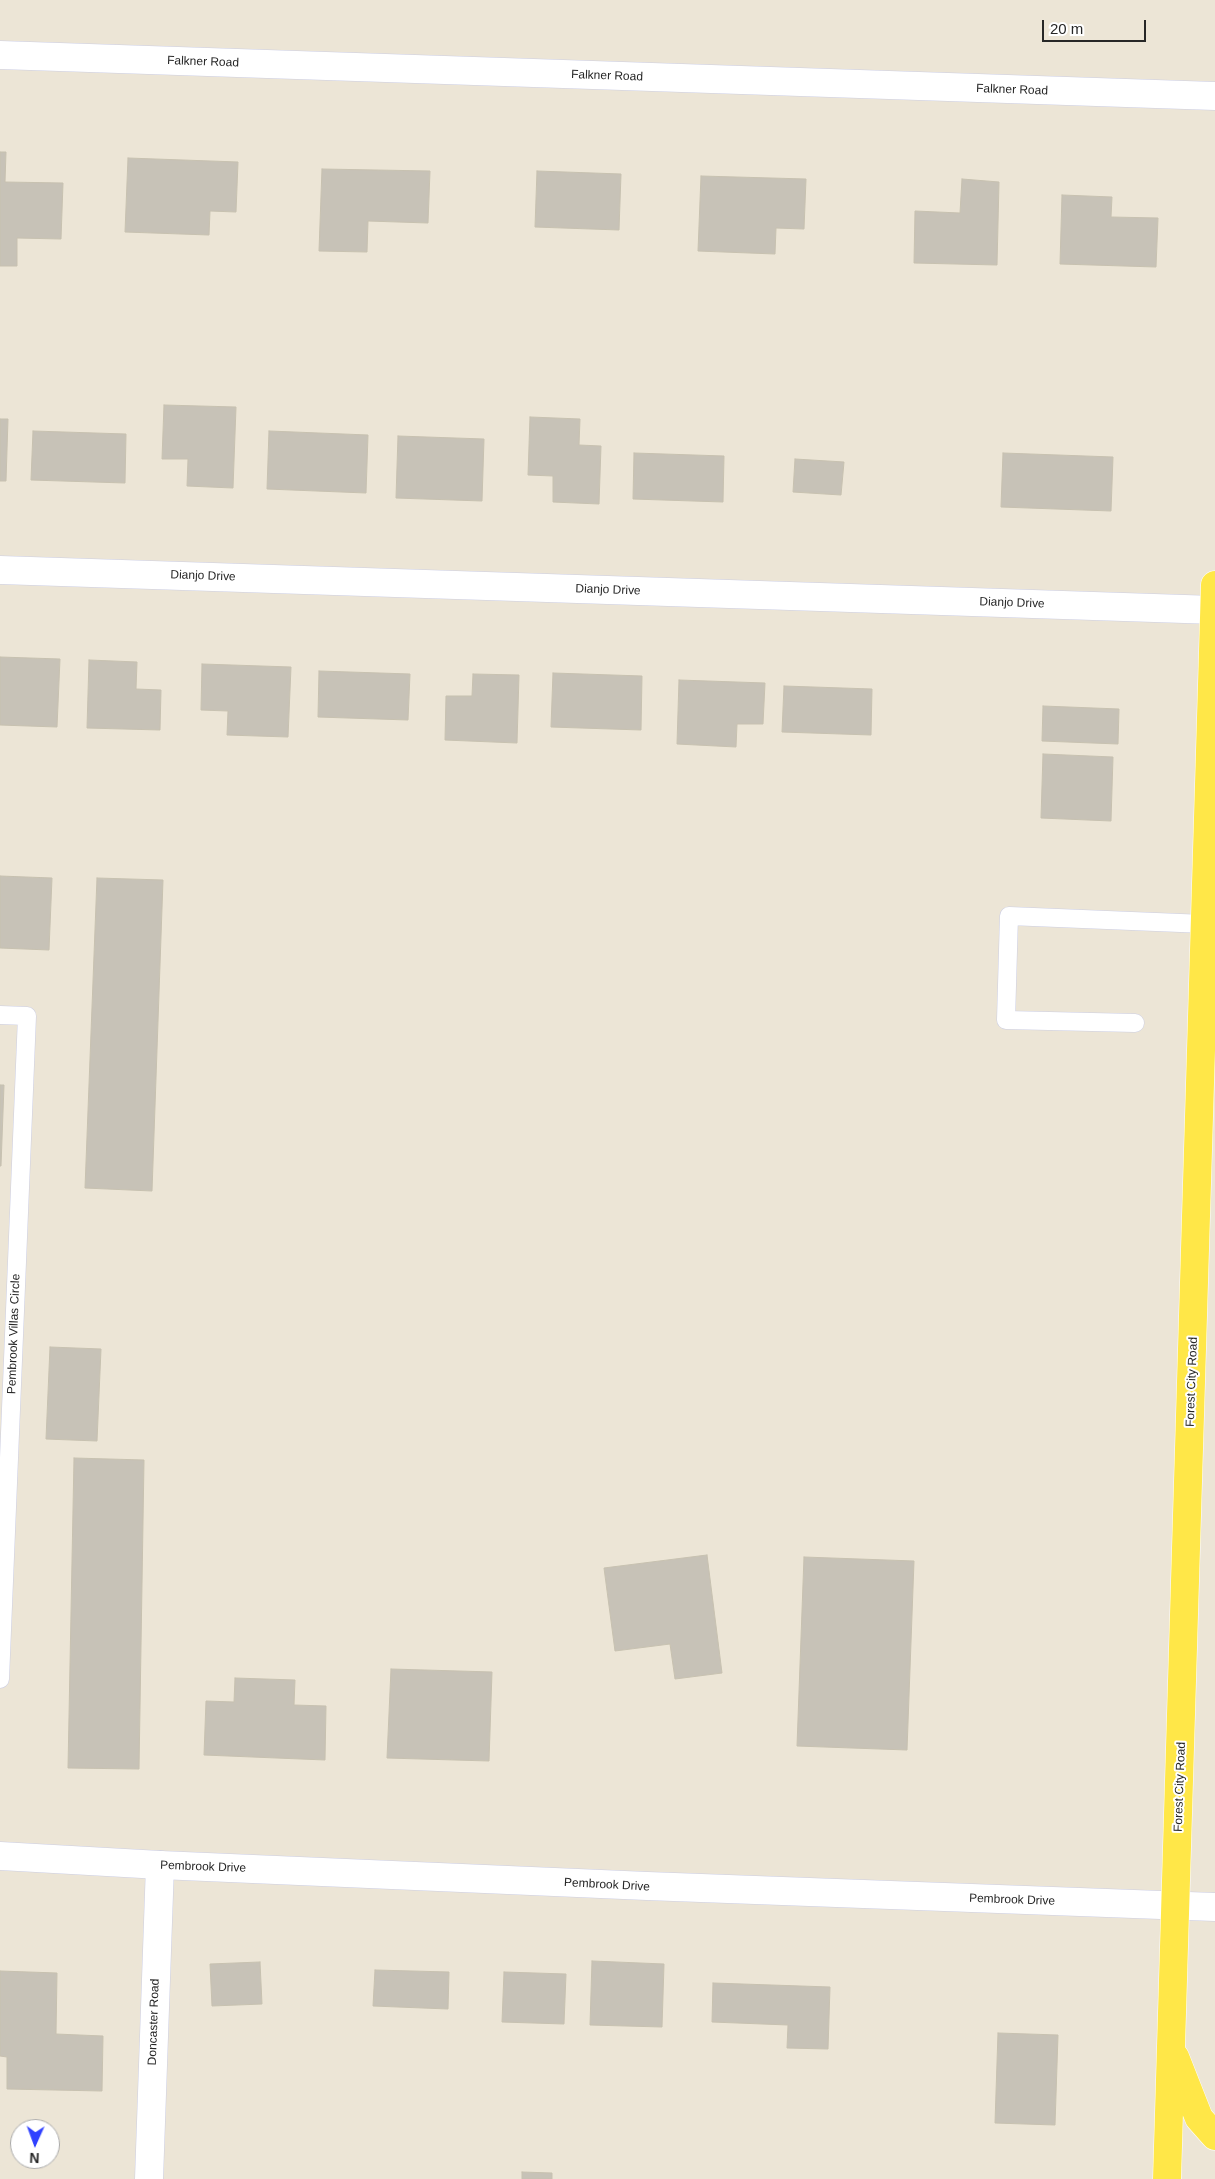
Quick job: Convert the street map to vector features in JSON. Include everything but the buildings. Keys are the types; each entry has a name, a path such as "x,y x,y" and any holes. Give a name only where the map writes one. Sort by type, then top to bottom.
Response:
{"main road":[{"name":"Forest City Road","path":"1167,2179 1215,585"},
{"path":"1171,2046 1199,2118 1215,2136"}],"street":[{"name":"Falkner Road","path":"0,56 1215,96"},
{"name":"Dianjo Drive","path":"0,570 1215,610"},
{"name":"Pembrook Drive","path":"0,1856 160,1865 739,1890 1215,1908"},
{"name":"Doncaster Road","path":"149,2179 160,1865"}],"lane":[{"path":"1135,1023 1006,1020 1009,916 1205,924"},
{"name":"Pembrook Villas Circle","path":"0,1015 27,1016 0,1679"}]}
